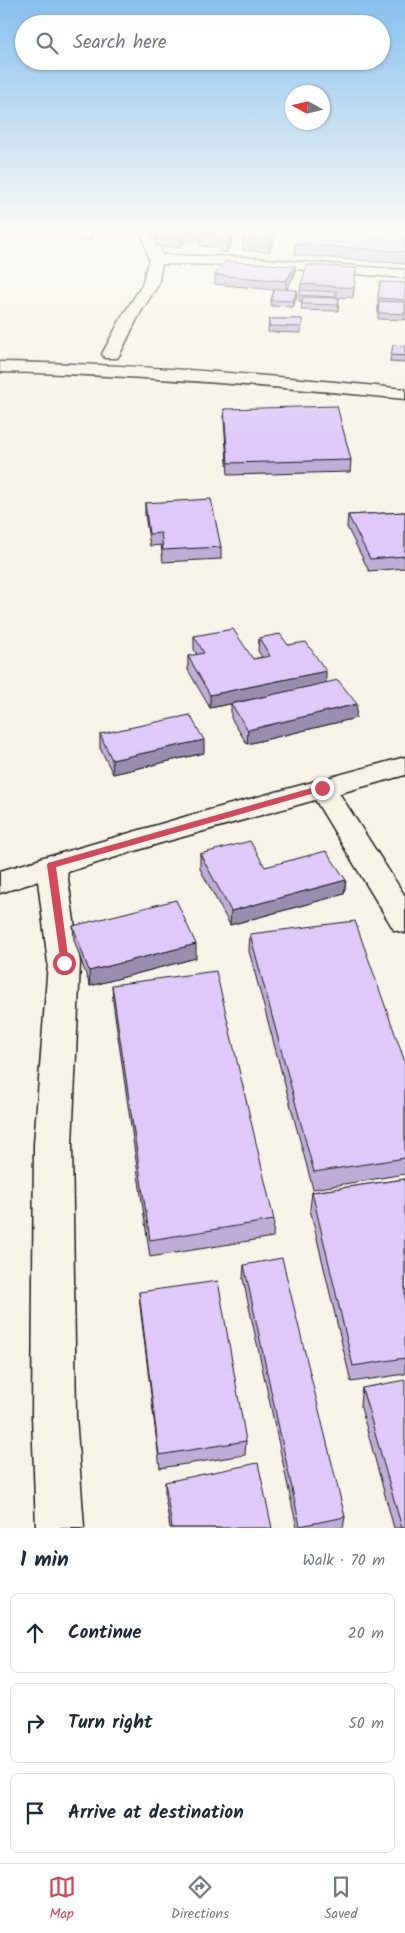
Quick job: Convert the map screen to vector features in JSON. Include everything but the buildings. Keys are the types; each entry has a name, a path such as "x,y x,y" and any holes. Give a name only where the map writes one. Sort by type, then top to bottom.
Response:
{"street":[{"path":"111,354 141,300"},
{"path":"0,352 111,354 260,364 405,379"},
{"path":"0,367 172,372 255,378 405,394"},
{"path":"0,882 51,865 405,766"},
{"path":"322,788 405,922"},
{"path":"51,865 64,963 53,1144 54,1416 60,1528"}],"route":[{"path":"64,963 51,865 322,788"}]}
